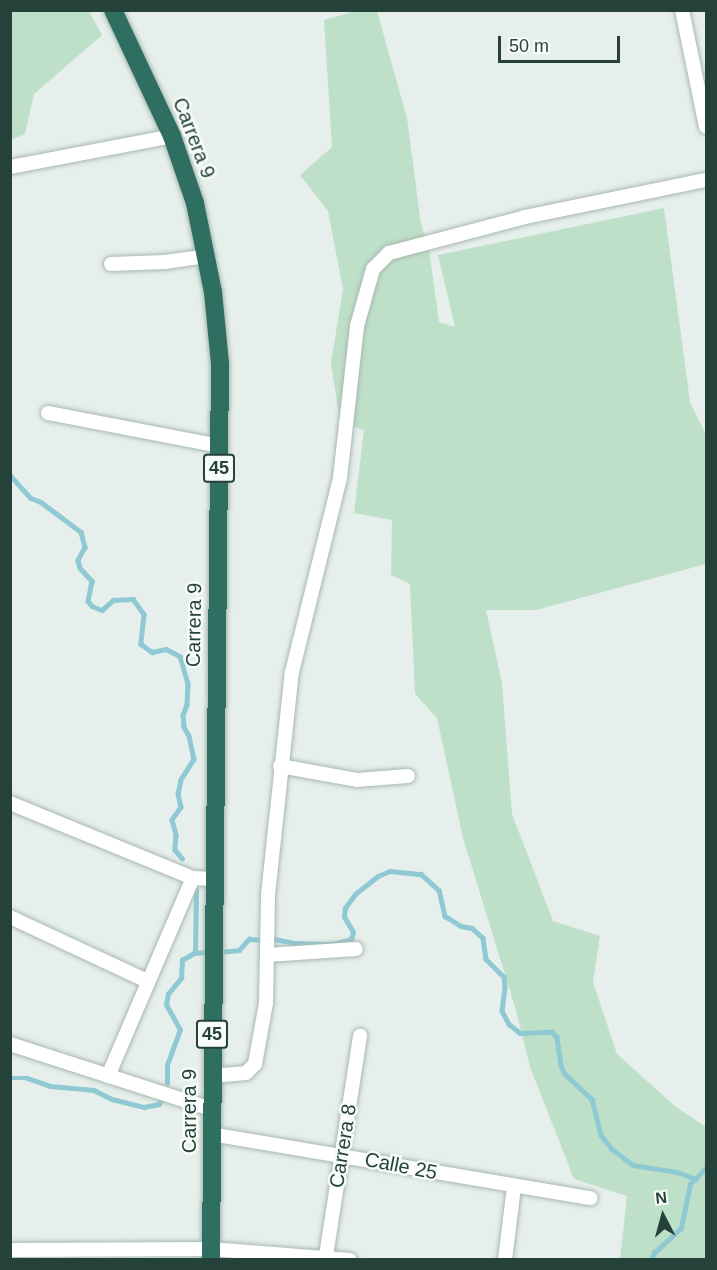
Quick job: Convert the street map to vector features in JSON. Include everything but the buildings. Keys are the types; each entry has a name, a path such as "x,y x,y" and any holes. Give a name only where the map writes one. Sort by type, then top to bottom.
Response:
{"highway":[{"name":"Carrera 9","path":"114,10 172,136 195,203 207,256 220,364 211,1254"}],"street":[{"path":"682,10 706,127"},
{"path":"10,167 172,136"},
{"path":"211,1076 246,1073 255,1064 266,1003 268,895 280,766 292,672 340,478 357,326 373,269 389,253 525,217 706,180"},
{"path":"111,264 165,262 207,256"},
{"path":"48,413 219,446"},
{"path":"280,766 357,780 408,776"},
{"path":"10,803 193,878 214,879"},
{"path":"108,1076 193,878"},
{"path":"10,917 147,981"},
{"path":"267,954 357,949"},
{"name":"Carrera 8","path":"326,1256 360,1036"},
{"path":"10,1044 211,1109"},
{"name":"Calle 25","path":"211,1134 342,1155 514,1187 591,1198"},
{"path":"505,1260 514,1187"},
{"path":"10,1250 326,1256 350,1260"}],"green space":[{"path":"11,10 89,11 102,35 34,94 25,134 11,140"},
{"path":"355,11 377,11 407,118 421,224 429,249 439,322 455,327 438,255 664,208 690,402 706,435 706,564 536,610 486,610 502,683 512,814 553,921 600,936 593,982 617,1054 676,1107 706,1127 706,1259 620,1259 627,1196 574,1179 530,1067 515,1007 463,838 437,718 415,694 410,584 391,575 392,520 354,513 364,430 340,422 331,363 343,289 328,211 300,175 332,147 324,20"}],"waterway":[{"path":"10,475 31,498 41,502 81,532 85,547 78,560 80,568 92,581 88,601 92,606 102,610 113,600 133,599 144,614 141,644 152,652 166,649 180,656 188,684 187,705 183,715 184,727 189,736 194,759 181,780 178,794 181,807 172,820 176,834 175,850 182,858"},
{"path":"274,939 294,943 322,944 334,944 351,939 353,932 344,917 345,908 355,894 378,876 390,871 421,874 439,890 445,916 461,926 472,928 483,938 486,959 504,977 502,1011 509,1024 520,1033 552,1032 557,1037 561,1066 565,1074 592,1099 601,1135 612,1149 633,1165 677,1172 696,1179"},
{"path":"195,953 196,890"},
{"path":"218,952 239,950 249,939 264,940"},
{"path":"167,1083 167,1065 180,1030 166,1005 168,994 181,978 182,960 194,953 210,952"},
{"path":"10,1078 27,1078 50,1086 94,1090 112,1099 144,1107 159,1104 163,1097"},
{"path":"651,1260 654,1253 681,1228 690,1184 706,1168"}]}
